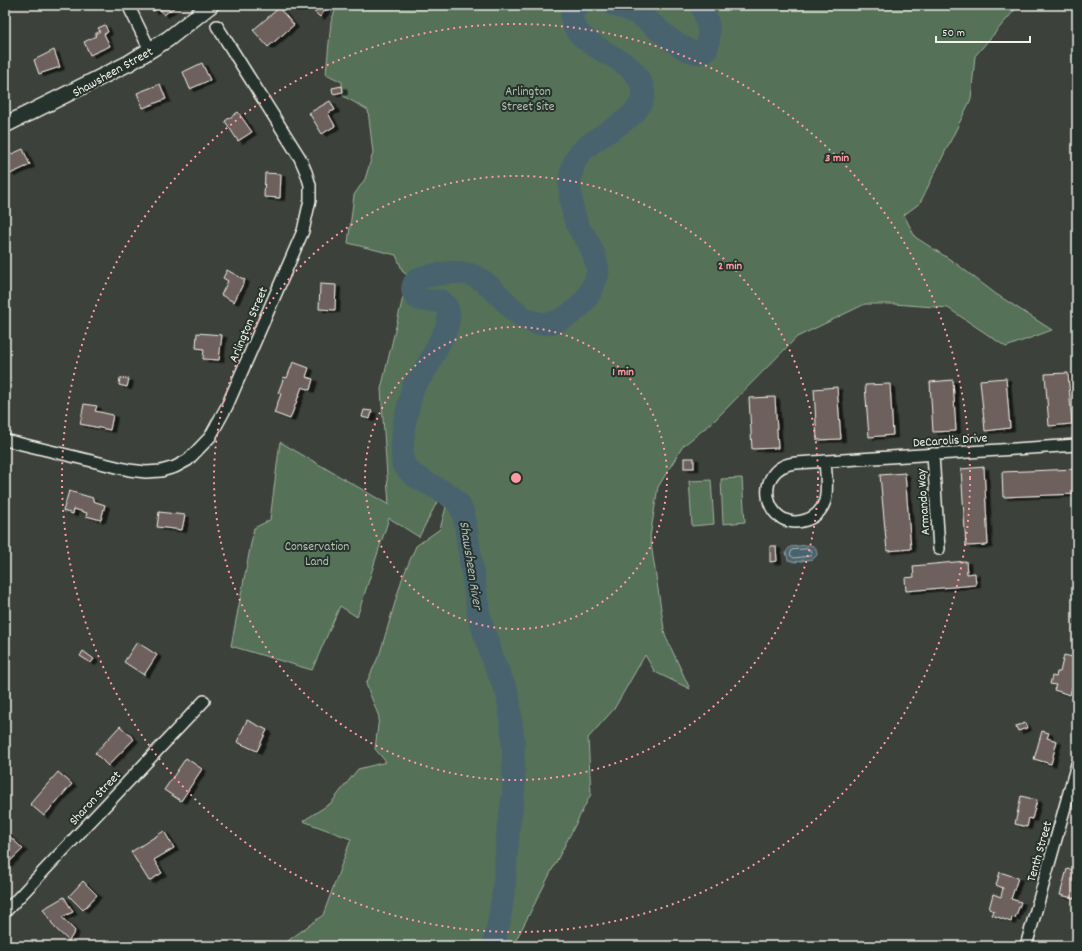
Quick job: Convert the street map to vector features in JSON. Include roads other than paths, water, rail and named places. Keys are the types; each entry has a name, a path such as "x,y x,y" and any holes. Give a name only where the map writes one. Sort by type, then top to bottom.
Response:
{"main road":[{"name":"Shawsheen Street","path":"5,125 85,86 150,50 211,5"}],"street":[{"path":"128,5 150,50"},
{"name":"Arlington Street","path":"5,440 129,470 161,472 188,460 199,450 210,437 227,406 303,231 310,200 310,185 300,158 217,26"},
{"name":"DeCarolis Drive","path":"825,461 826,496 823,505 818,512 810,518 796,522 786,520 777,515 771,507 767,492 769,481 775,472 788,464 825,461 1077,445"},
{"name":"Armando Way","path":"933,454 939,549"},
{"name":"Sharon Street","path":"5,912 204,700"},
{"name":"Tenth Street","path":"1026,946 1077,764"}],"water":[{"path":"808,545 813,546 816,549 817,555 813,559 795,562 788,560 786,552 790,547"}],"waterway":[{"name":"Shawsheen River","path":"493,946 499,922 504,888 508,831 514,788 513,738 508,695 493,660 479,616 464,515 459,504 451,496 413,475 403,464 402,447 404,425 413,387 426,369 447,327 449,315 447,307 441,301 417,298 413,292 413,286 417,280 423,277 455,272 468,274 485,283 526,319 538,323 551,323 567,316 579,306 589,294 598,272 591,247 580,230 574,214 570,196 572,169 575,161 582,151 630,116 639,106 643,96 641,83 630,69 623,63 591,44 577,31 572,21 572,12 579,5"},
{"name":"Shawsheen River","path":"614,5 638,14 678,45 693,52 701,53 707,49 709,37 707,21 701,5"}],"park label":[{"name":"Arlington Street Site","path":"528,98"},
{"name":"Conservation Land","path":"317,552"}]}
